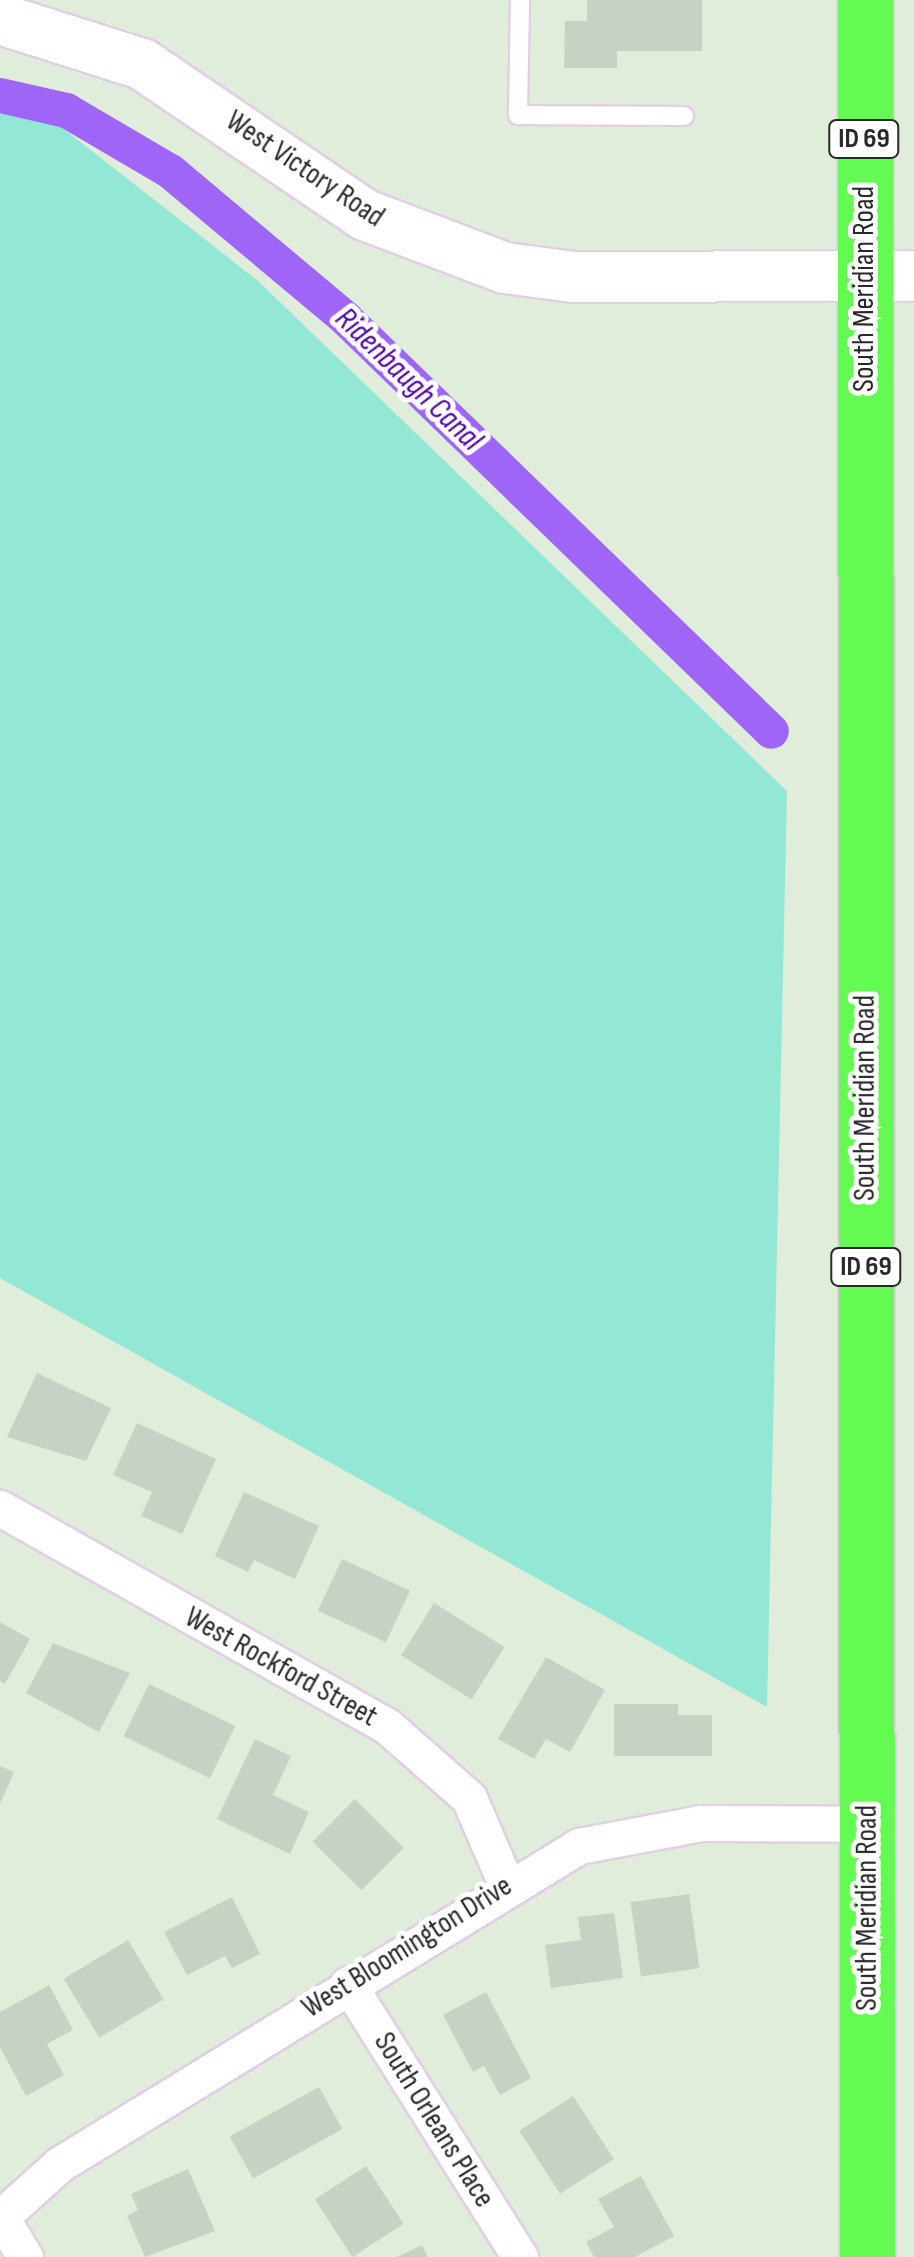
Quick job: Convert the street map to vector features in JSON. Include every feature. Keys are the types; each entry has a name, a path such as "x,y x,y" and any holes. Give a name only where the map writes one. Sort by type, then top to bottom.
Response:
{"main road":[{"name":"South Meridian Road","path":"865,0 888,276 867,1824 867,2257"},
{"name":"West Victory Road","path":"0,19 142,64 365,215 440,249 573,277 888,276"}],"street":[{"name":"West Rockford Street","path":"0,1508 386,1726 468,1798 506,1884"},
{"name":"West Bloomington Drive","path":"0,2218 60,2164 506,1884 638,1829 867,1824"},
{"name":"South Orleans Place","path":"348,1984 520,2257"},
{"path":"0,2218 26,2257"}],"lane":[{"path":"520,0 518,115 684,116"}],"shaded area":[{"path":"0,113 56,123 257,280 787,791 767,1707 0,1278"}],"building":[{"path":"587,0 702,0 702,51 617,51 617,68 564,68 565,21 587,21"},
{"path":"37,1373 111,1408 86,1461 7,1437"},
{"path":"137,1423 216,1459 182,1534 141,1516 152,1492 113,1475"},
{"path":"244,1492 319,1526 295,1579 254,1560 248,1572 215,1556"},
{"path":"342,1559 410,1591 386,1642 318,1611"},
{"path":"434,1603 504,1647 472,1700 401,1656"},
{"path":"0,1622 30,1639 5,1684 0,1681"},
{"path":"53,1643 130,1673 99,1732 26,1693"},
{"path":"546,1657 605,1690 570,1752 546,1739 534,1759 498,1739"},
{"path":"149,1684 235,1726 210,1778 124,1736"},
{"path":"614,1704 678,1704 678,1715 712,1715 712,1756 614,1756"},
{"path":"255,1739 291,1756 273,1795 309,1812 290,1854 217,1819"},
{"path":"0,1766 14,1772 0,1804"},
{"path":"355,1799 404,1848 361,1890 313,1841"},
{"path":"689,1894 699,1968 641,1976 631,1902"},
{"path":"232,1897 260,1954 232,1968 225,1956 187,1975 164,1932"},
{"path":"614,1913 623,1978 551,1988 545,1945 581,1940 578,1917"},
{"path":"128,1940 164,1999 99,2038 64,1979"},
{"path":"49,1985 73,2030 47,2044 64,2075 26,2096 0,2047 0,2012"},
{"path":"486,1992 531,2078 500,2095 484,2066 473,2072 443,2015"},
{"path":"319,2087 342,2129 253,2178 230,2136"},
{"path":"573,2096 614,2159 560,2194 519,2131"},
{"path":"366,2166 404,2224 352,2257 315,2199"},
{"path":"188,2169 215,2231 145,2257 127,2216 138,2210 131,2194"},
{"path":"641,2176 674,2236 635,2257 594,2257 586,2242 614,2227 598,2199"},
{"path":"422,2245 428,2257 397,2257"}],"waterway":[{"name":"Ridenbaugh Canal","path":"0,95 66,110 170,171 345,318 771,731"}]}
